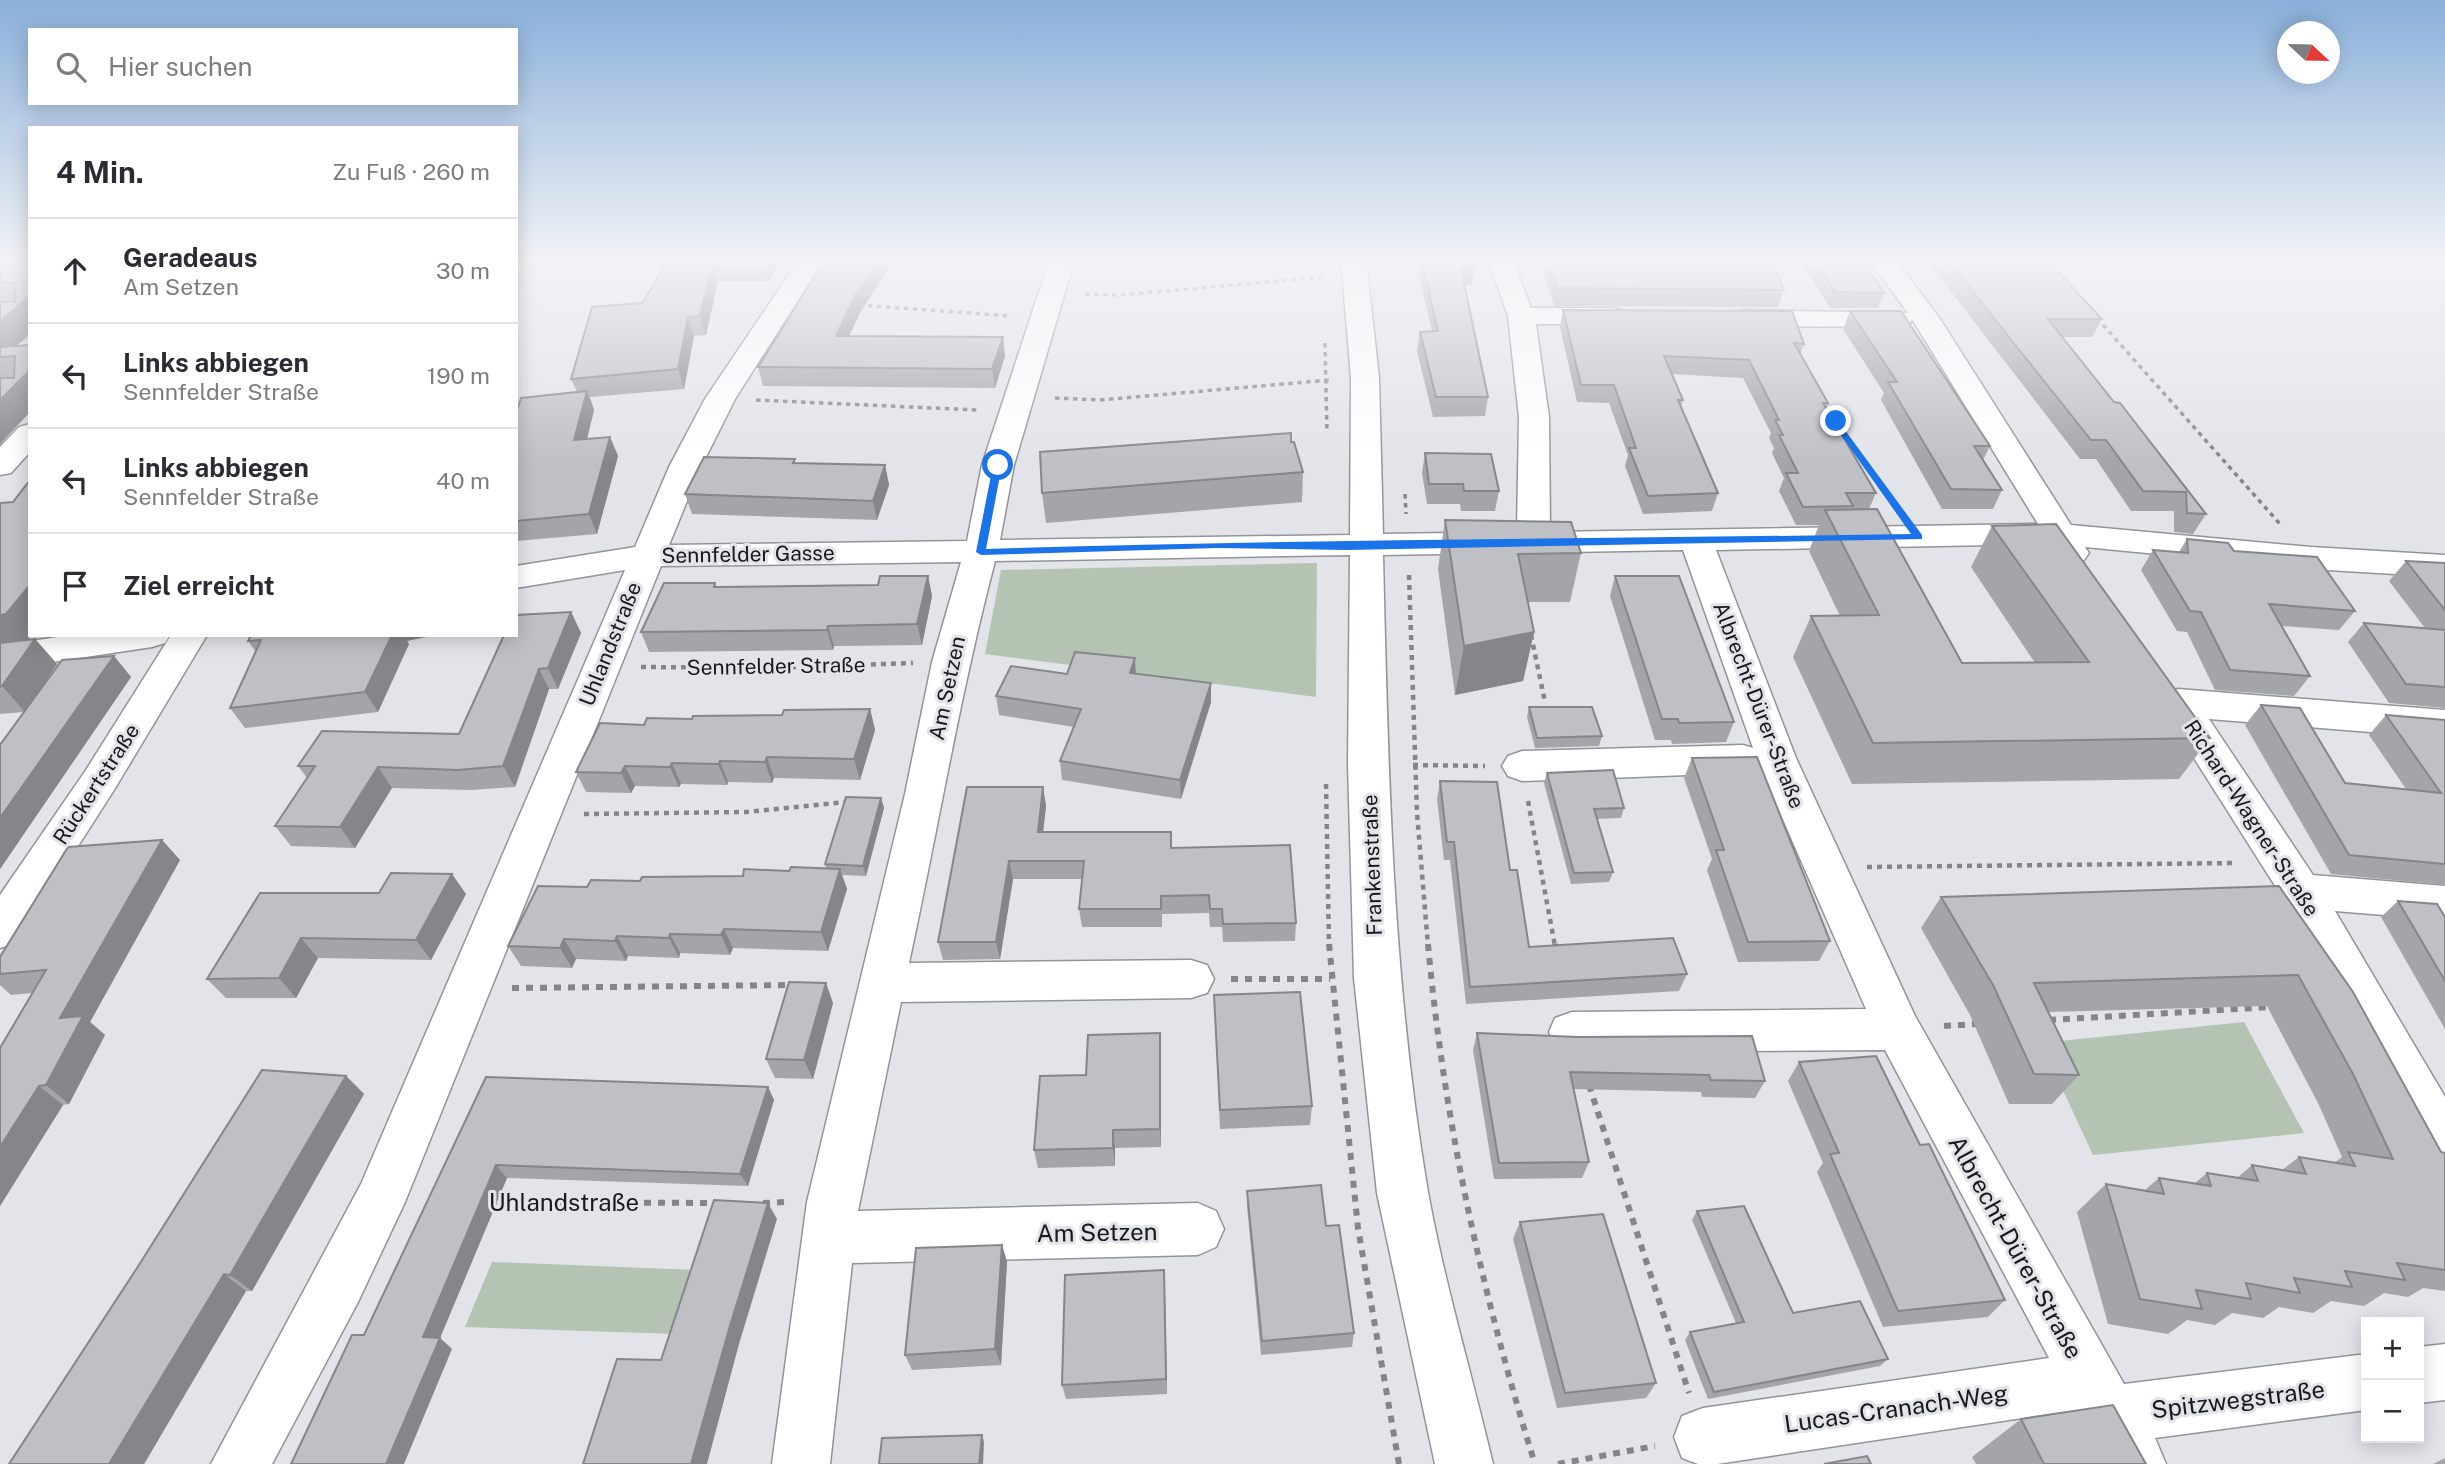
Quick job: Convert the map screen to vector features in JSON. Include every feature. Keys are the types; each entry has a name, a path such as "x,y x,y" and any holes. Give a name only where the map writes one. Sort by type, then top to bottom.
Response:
{"street":[{"name":"Uhlandstraße","path":"240,1464 333,1295 379,1202 685,467 720,398 767,326"},
{"name":"Am Setzen","path":"800,1464 830,1220 925,794 950,662 981,552 998,465 1042,326"},
{"name":"Frankenstraße","path":"1360,326 1365,378 1368,764 1377,978 1404,1193 1464,1464"},
{"path":"1522,326 1534,417 1533,542"},
{"path":"1931,326 2059,534 2091,579"},
{"path":"0,466 28,435"},
{"path":"981,552 1216,545 1696,541 2059,534 2311,558 2445,566"},
{"name":"Albrecht-Dürer-Straße","path":"1696,541 1776,758 1898,1029 2137,1464"},
{"name":"Sennfelder Gasse","path":"518,577 646,556 981,552"},
{"path":"0,658 139,637"},
{"name":"Rückertstraße","path":"0,930 100,780 188,637"},
{"name":"Richard-Wagner-Straße","path":"2154,669 2292,877 2445,1143"},
{"path":"2178,702 2445,724"},
{"path":"1522,766 1776,758"},
{"path":"2292,877 2445,903"},
{"path":"882,983 1191,979"},
{"path":"1572,1032 1898,1029"},
{"name":"Am Setzen","path":"830,1220 1198,1229"},
{"path":"2424,1374 2445,1372"},
{"name":"Spitzwegstraße","path":"2099,1397 2361,1382"},
{"name":"Lucas-Cranach-Weg","path":"1703,1437 2099,1397"}],"path":[{"path":"2104,326 2311,558"},
{"path":"720,398 1018,404 1100,400 1365,378"},
{"path":"1836,421 1919,537"},
{"path":"1405,490 1413,765 1427,947 1441,1062 1466,1208 1506,1370 1535,1464"},
{"path":"1528,622 1545,702"},
{"name":"Sennfelder Straße","path":"602,666 769,668 950,662"},
{"path":"539,814 746,812 856,801"},
{"path":"1824,868 2292,877"},
{"path":"1191,979 1319,978"},
{"path":"466,988 692,989 801,985"},
{"path":"2035,1021 2281,1006"},
{"path":"1898,1029 1980,1024"},
{"name":"Uhlandstraße","path":"475,1202 722,1203"},
{"path":"749,1203 830,1220"},
{"path":"1558,1464 1703,1437"}],"green space":[{"path":"1317,563 1316,697 985,654 1001,570"},
{"path":"2244,1022 2304,1133 2093,1155 2041,1043"},
{"path":"492,1262 697,1270 677,1334 465,1327"}],"building":[{"path":"586,326 686,326 678,369 571,379"},
{"path":"783,326 841,326 836,336 1003,337 992,369 758,367"},
{"path":"1437,326 1473,326 1488,397 1436,397 1420,332 1438,331"},
{"path":"1567,326 1798,326 1804,344 1794,343 1828,403 1823,403 1876,493 1846,493 1853,506 1803,507 1786,473 1798,473 1779,435 1783,435 1775,420 1779,420 1749,360 1664,356 1683,400 1678,400 1718,493 1648,496 1629,448 1636,448 1614,385 1581,385"},
{"path":"1860,326 1911,326 1990,446 1974,446 2002,490 1951,489 1888,382 1897,382"},
{"path":"2000,326 2054,326 2114,402 2120,403 2206,514 2187,513 2186,492 2143,491 2106,440 2091,440"},
{"path":"28,345 28,372 0,400 0,378 14,378 15,356 0,357 0,347"},
{"path":"587,391 574,440 610,437 589,514 518,521 518,407 521,398"},
{"path":"1291,433 1291,442 1294,442 1303,472 1042,493 1040,452"},
{"path":"1425,453 1491,454 1499,491 1464,491 1463,484 1429,484"},
{"path":"704,457 885,465 873,501 685,494"},
{"path":"28,483 28,587 6,614 0,615 0,503 13,502"},
{"path":"1877,509 1962,663 2089,662 1992,526 2056,524 2210,738 1873,743 1811,616 1879,615 1825,510"},
{"path":"1445,520 1571,522 1581,553 1518,554 1534,632 1464,646"},
{"path":"2187,539 2228,543 2234,551 2317,557 2355,611 2269,604 2310,676 2230,670 2201,612 2190,611 2153,550 2188,553"},
{"path":"2406,561 2445,563 2445,610"},
{"path":"880,576 928,576 917,624 828,626 827,630 641,632 664,583 715,583 714,587 878,585"},
{"path":"1615,576 1679,576 1734,722 1679,723 1678,719 1662,719"},
{"path":"571,612 548,668 539,669 503,766 458,770 378,767 340,827 275,826 315,766 298,766 322,731 459,734 503,637 518,637 518,615"},
{"path":"2364,623 2445,630 2445,687 2406,684"},
{"path":"250,637 391,637 365,692 230,708 261,640 248,641"},
{"path":"35,639 2,686 0,687 0,643"},
{"path":"1075,652 1135,658 1130,673 1211,683 1180,780 1060,761 1081,709 996,696 1011,666 1067,674"},
{"path":"114,656 0,818 0,745 62,660"},
{"path":"2261,705 2300,708 2345,783 2441,793 2386,715 2445,720 2445,864 2349,855"},
{"path":"1529,707 1592,707 1602,736 1537,738"},
{"path":"870,709 854,759 767,757 765,762 672,763 670,767 625,766 621,773 576,772 600,723 644,725 647,718 692,719 693,716 782,715 784,710"},
{"path":"1757,757 1830,941 1748,942 1716,850 1724,850 1692,758"},
{"path":"1613,770 1624,808 1594,809 1613,872 1574,873 1547,773"},
{"path":"1440,781 1497,782 1510,870 1517,870 1529,947 1673,938 1687,974 1470,987 1454,842 1447,842"},
{"path":"967,787 1043,787 1038,832 1171,832 1171,848 1290,845 1296,923 1223,924 1222,909 1210,909 1209,895 1161,896 1161,909 1079,909 1084,861 1009,861 996,942 938,942"},
{"path":"846,797 881,798 863,866 825,864"},
{"path":"162,840 60,1018 83,1016 46,1085 39,1086 0,1147 0,1048 46,970 0,974 0,957 68,847"},
{"path":"791,867 840,869 821,932 724,929 721,935 670,934 669,938 617,936 615,941 564,939 560,948 508,946 538,886 587,887 591,880 640,881 642,877 743,876 744,869 789,871"},
{"path":"391,873 452,874 416,940 301,938 279,978 207,979 260,893 379,893"},
{"path":"2279,886 2353,992 2441,1152 2445,1153 2445,1270 2397,1263 2405,1280 2345,1271 2352,1287 2294,1278 2300,1293 2246,1283 2251,1299 2196,1290 2202,1309 2140,1299 2106,1184 2164,1194 2159,1178 2211,1186 2207,1173 2258,1181 2252,1165 2306,1174 2299,1157 2355,1166 2348,1152 2393,1159 2353,1074 2298,975 2034,983 2079,1075 2034,1074 1993,985 1941,897"},
{"path":"2398,901 2437,904 2445,917 2445,981"},
{"path":"789,982 826,983 804,1060 766,1059"},
{"path":"1300,992 1312,1106 1220,1110 1214,995"},
{"path":"1160,1033 1160,1129 1113,1130 1113,1148 1034,1150 1040,1076 1086,1075 1088,1035"},
{"path":"1477,1033 1578,1037 1752,1036 1765,1081 1711,1080 1709,1075 1570,1072 1589,1162 1499,1163"},
{"path":"1876,1056 1920,1145 1929,1144 2005,1300 1898,1311 1830,1154 1839,1153 1799,1062"},
{"path":"262,1070 346,1076 230,1275 224,1274 109,1464 9,1464 137,1268"},
{"path":"486,1077 768,1087 740,1174 496,1165 423,1337 440,1338 386,1464 291,1464 352,1335 364,1335"},
{"path":"1321,1185 1326,1226 1339,1225 1354,1333 1262,1341 1247,1191"},
{"path":"714,1200 768,1203 691,1464 583,1464 617,1359 661,1360"},
{"path":"1744,1206 1793,1313 1860,1301 1888,1359 1714,1392 1690,1332 1744,1322 1697,1211"},
{"path":"1603,1214 1656,1383 1565,1393 1520,1222"},
{"path":"1002,1245 995,1349 905,1355 916,1248"},
{"path":"1164,1270 1166,1379 1062,1385 1065,1275"},
{"path":"2113,1405 2146,1464 2044,1464 2021,1419"},
{"path":"982,1435 979,1464 879,1464 882,1438"},
{"path":"1867,1456 1871,1464 1824,1464"}],"route":[{"path":"998,465 981,552 1216,545 1347,547 1389,544 1919,537 1836,421"}]}
